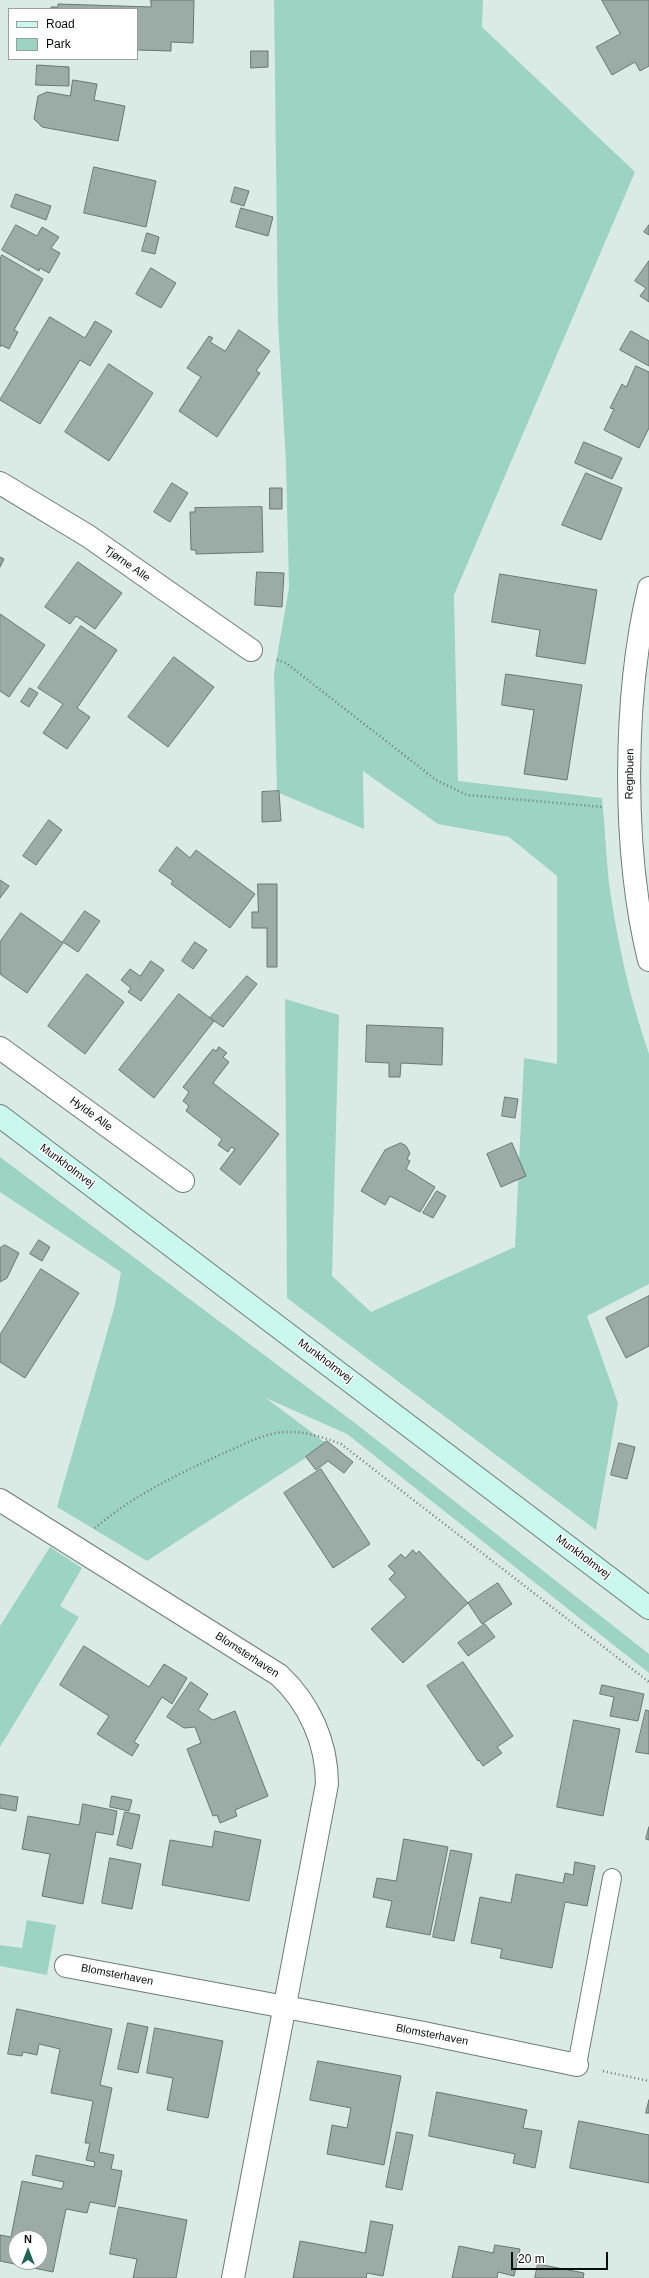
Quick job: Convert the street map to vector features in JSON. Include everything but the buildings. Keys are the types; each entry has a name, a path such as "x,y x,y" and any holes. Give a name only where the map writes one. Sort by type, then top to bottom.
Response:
{"street":[{"name":"Tjørne Alle","path":"0,482 88,536 251,650"},
{"name":"Regnbuen","path":"649,588 642,622 632,704 630,810 638,900 649,960"},
{"name":"Hylde Alle","path":"0,1048 182,1181"},
{"name":"Munkholmvej","path":"0,1116 649,1608"},
{"name":"Blomsterhaven","path":"0,1500 279,1675 299,1696 314,1722 322,1742 327,1784 286,2007 233,2278"},
{"name":"Blomsterhaven","path":"66,1966 424,2033 577,2065"}],"lane":[{"path":"577,2065 612,1878"}],"path":[{"path":"251,650 286,663 436,780 467,795 630,810"},
{"path":"73,1546 121,1506 170,1478 253,1440 290,1431 316,1435 341,1444 649,1682"},
{"path":"577,2065 649,2081"}],"green space":[{"path":"274,0 483,0 482,27 635,172 454,595 458,781 602,798 609,883 616,926 630,991 649,1054 649,1284 587,1316 618,1403 596,1530 287,1298 285,999 339,1015 332,1276 371,1312 515,1247 524,1058 557,1064 557,876 509,837 438,824 363,771 364,829 277,792 274,673 289,588 286,462 278,322"},
{"path":"0,1157 355,1423 649,1654 649,1673 347,1434 266,1398 327,1444 147,1561 57,1507 115,1305 121,1272 0,1192"},
{"path":"50,1547 82,1568 60,1606 79,1617 0,1747 0,1626"},
{"path":"27,1920 56,1925 47,1975 0,1966 0,1945 22,1948"}]}
